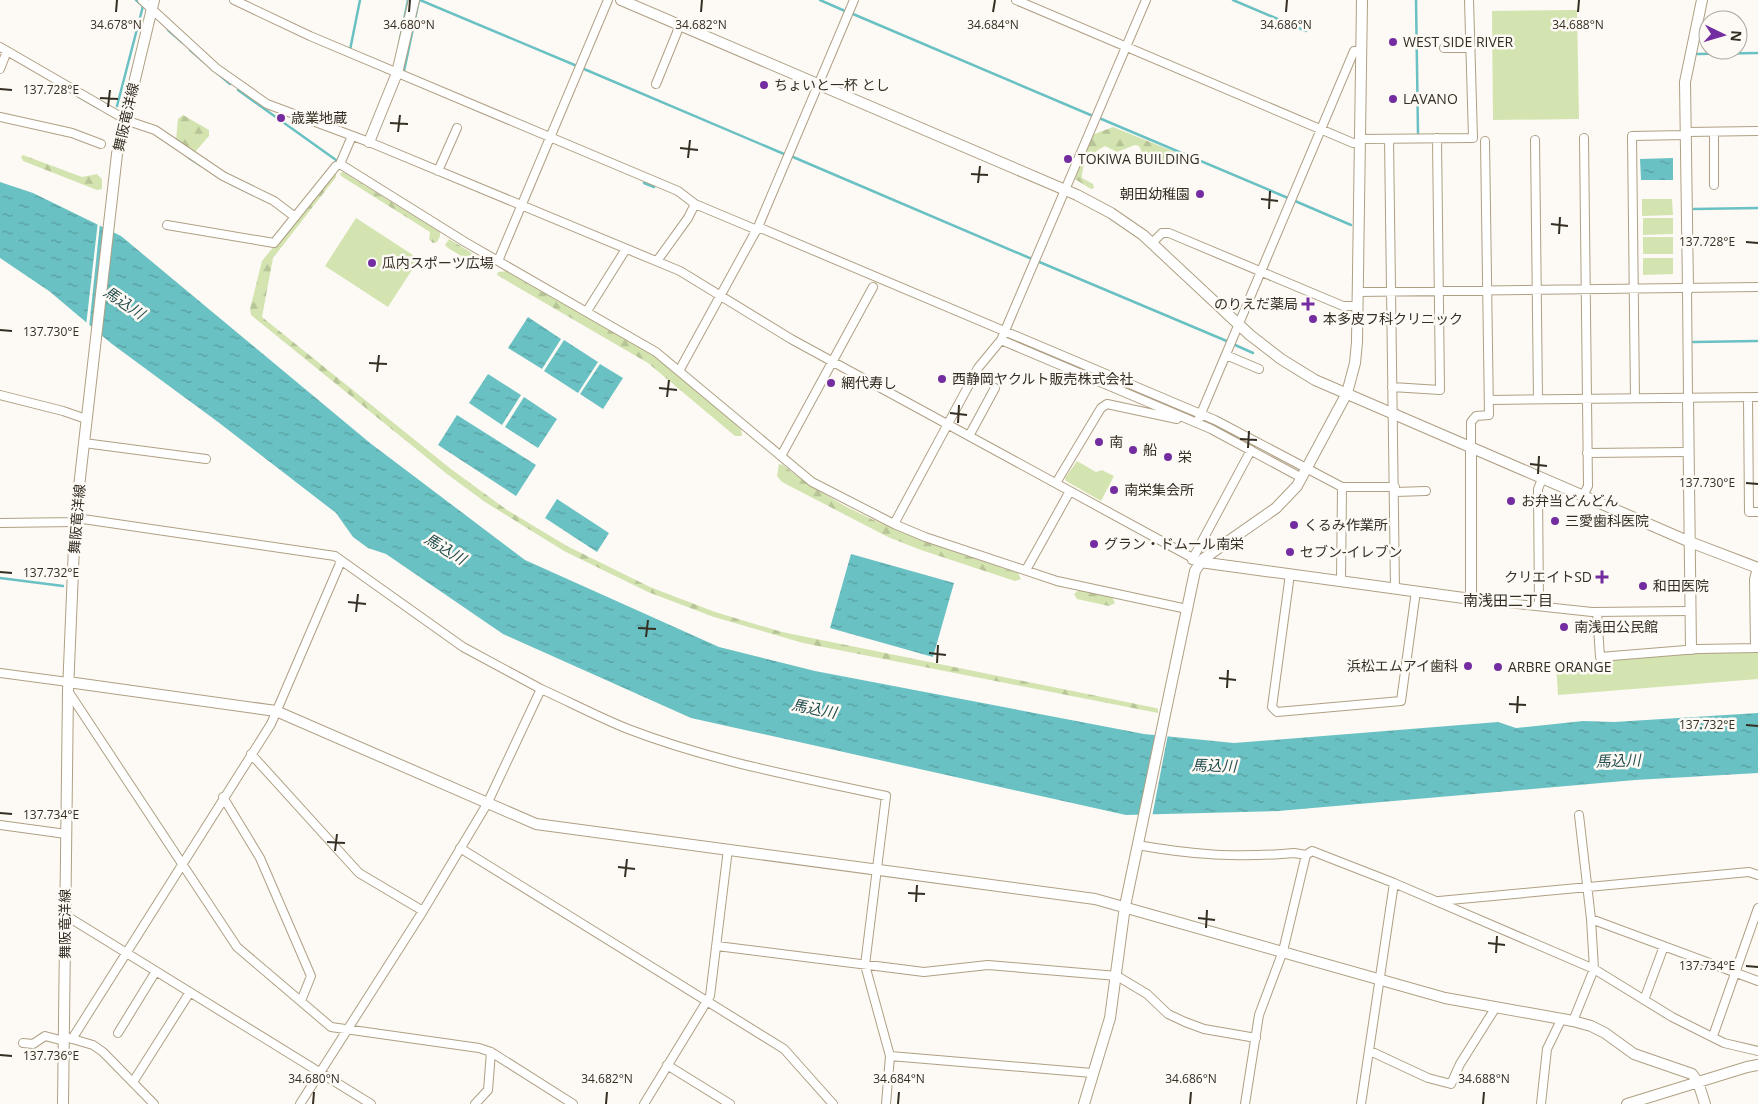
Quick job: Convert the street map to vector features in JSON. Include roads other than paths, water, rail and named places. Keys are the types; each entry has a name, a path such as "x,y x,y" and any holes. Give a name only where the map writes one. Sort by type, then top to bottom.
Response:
{"street":[{"path":"142,0 153,4 216,68 267,104 369,142 680,271 833,362 1196,561 1471,599 1597,612 1690,611"},
{"path":"234,0 310,36 678,191 695,204 758,228 1201,414 1304,474"},
{"path":"369,142 398,73 414,0"},
{"path":"498,260 608,0"},
{"path":"621,0 1065,189 1111,213 1152,243 1239,324 1292,366 1346,395 1690,542 1758,568 1754,578 1756,648 1600,656 1597,612"},
{"path":"679,371 758,228 854,0"},
{"path":"1016,0 1353,143 1390,139 1473,138 1469,0"},
{"path":"894,524 978,368 1001,340 1146,0"},
{"path":"1196,561 1276,508 1304,474 1346,395 1355,363 1358,292 1362,0"},
{"path":"1691,650 1688,452 1687,67 1702,0"},
{"name":"舞阪竜洋線","path":"63,1104 67,1039 65,915 68,686 76,520 117,154 124,118 153,4"},
{"path":"656,84 680,25"},
{"path":"1444,48 1471,48"},
{"path":"0,69 4,49 124,118 155,130 222,176 274,201 295,217"},
{"path":"1197,423 1354,51 1361,51"},
{"path":"0,118 72,133 101,144"},
{"path":"438,171 456,128"},
{"path":"1635,398 1632,136 1758,131"},
{"path":"1714,132 1714,185"},
{"path":"167,225 274,243 336,166 340,164 352,136"},
{"path":"1392,386 1440,390 1437,138"},
{"path":"1584,138 1588,454 1588,486 1584,496"},
{"path":"1390,139 1395,588"},
{"path":"1535,140 1538,399"},
{"path":"1471,599 1471,422 1476,416 1489,415 1486,141"},
{"path":"340,164 498,260 656,352 812,482 894,524 925,537 1057,581 1187,609"},
{"path":"657,261 688,218 695,204"},
{"path":"1152,243 1162,233 1169,233 1342,306 1357,306"},
{"path":"587,311 626,249"},
{"path":"780,456 873,287"},
{"path":"1358,292 1758,287"},
{"path":"1001,340 1179,415 1304,474 1342,487 1426,491"},
{"path":"1226,355 1259,369"},
{"path":"969,436 995,388"},
{"path":"0,395 63,411 86,419"},
{"path":"1489,400 1758,397"},
{"path":"1748,398 1749,512 1758,512"},
{"path":"1056,483 1101,408 1107,404 1177,419 1179,415"},
{"path":"84,443 206,459"},
{"path":"1084,1104 1110,1018 1125,906 1196,561 1251,450"},
{"path":"1748,450 1758,450"},
{"path":"1588,454 1688,452"},
{"path":"1539,606 1538,490 1542,479"},
{"path":"1340,581 1342,487"},
{"path":"1026,570 1070,491"},
{"path":"0,523 76,520 335,556 463,647 541,689 627,728 686,748 752,767 886,796 865,965 890,1056 886,1104"},
{"path":"67,1039 126,953 223,797 271,724 341,561"},
{"path":"1290,574 1272,707 1277,712 1401,701 1416,591"},
{"path":"0,673 68,686 276,711 536,824 877,868 1095,899 1125,906 1445,998 1562,1018 1592,1026 1634,1054 1692,1074 1698,1082 1705,1104"},
{"path":"68,686 237,947 331,1027 479,1048 491,1052 573,1104"},
{"path":"300,1104 423,911 487,804 541,689"},
{"path":"251,754 359,873 423,911"},
{"path":"223,797 260,858 311,976 300,1000"},
{"path":"1573,1021 1594,969 1588,886 1579,814"},
{"path":"0,825 66,834"},
{"path":"1137,844 1181,853 1219,856 1294,853 1306,855"},
{"path":"460,848 784,1049 833,1104"},
{"path":"644,1104 710,996 728,849"},
{"path":"1245,1104 1259,1015 1283,951 1306,855 1312,851 1394,883 1594,969 1672,1017 1724,1043 1758,1051"},
{"path":"1437,901 1748,872 1758,875"},
{"path":"1361,1104 1394,883"},
{"path":"1713,1036 1758,908"},
{"path":"65,915 371,1104"},
{"path":"1591,919 1758,981"},
{"path":"716,946 924,972 988,965 1117,976 1146,994 1168,1014 1185,1022 1204,1029 1256,1038"},
{"path":"1644,1000 1664,946"},
{"path":"118,1033 156,971"},
{"path":"133,1082 190,992"},
{"path":"1370,1051 1428,1078 1451,1084 1460,1064 1496,1006"},
{"path":"1541,1104 1547,1049 1562,1018"},
{"path":"23,1043 33,1044 46,1036 93,1045 154,1104"},
{"path":"475,1104 488,1090 491,1052"},
{"path":"890,1056 1092,1073"},
{"path":"668,1065 730,1104"},
{"path":"1627,1104 1758,1065"}],"water":[{"path":"1673,158 1673,180 1641,180 1640,159"},
{"name":"馬込川","path":"0,182 33,193 121,236 370,443 525,560 719,647 815,671 1144,734 1234,743 1498,722 1516,728 1583,721 1614,722 1758,713 1758,773 1635,780 1278,811 1126,815 691,718 503,634 386,554 368,548 353,537 336,513 218,422 112,344 49,291 0,258"},
{"path":"528,317 561,339 542,369 508,348"},
{"path":"564,340 598,362 578,393 544,371"},
{"path":"600,364 623,378 603,409 580,394"},
{"path":"488,374 521,395 502,425 469,403"},
{"path":"524,397 557,419 538,448 505,427"},
{"path":"457,415 536,465 516,496 438,445"},
{"path":"557,499 609,533 597,552 545,518"},
{"path":"851,554 954,583 933,657 830,628"}],"waterway":[{"path":"117,106 143,6 136,0"},
{"path":"350,50 360,0"},
{"path":"399,44 408,0"},
{"path":"404,71 419,0"},
{"path":"420,0 577,66"},
{"path":"820,0 845,11"},
{"path":"1233,0 1306,31"},
{"path":"1416,0 1418,133"},
{"path":"853,14 1093,116"},
{"path":"168,30 183,43"},
{"path":"190,50 230,84"},
{"path":"1697,54 1758,53"},
{"path":"584,69 784,154"},
{"path":"62,87 98,108"},
{"path":"238,90 336,160"},
{"path":"1099,118 1288,198"},
{"path":"793,157 1032,259"},
{"path":"189,158 200,165"},
{"path":"229,183 253,195"},
{"path":"644,183 654,187"},
{"path":"256,196 264,200"},
{"path":"1295,201 1351,225"},
{"path":"1694,209 1758,208"},
{"path":"1037,261 1229,342"},
{"path":"1693,342 1758,341"},
{"path":"1233,344 1253,353"},
{"path":"0,578 63,586"}],"place":[{"name":"WEST SIDE RIVER","path":"1393,42"},
{"name":"ちょいと一杯 とし","path":"764,85"},
{"name":"LAVANO","path":"1393,99"},
{"name":"歳業地蔵","path":"281,118"},
{"name":"TOKIWA BUILDING","path":"1068,159"},
{"name":"朝田幼稚園","path":"1200,194"},
{"name":"瓜内スポーツ広場","path":"372,263"},
{"name":"のりえだ薬局","path":"1308,304"},
{"name":"本多皮フ科クリニック","path":"1313,319"},
{"name":"西静岡ヤクルト販売株式会社","path":"942,379"},
{"name":"網代寿し","path":"831,383"},
{"name":"南","path":"1099,442"},
{"name":"船","path":"1133,450"},
{"name":"栄","path":"1168,457"},
{"name":"南栄集会所","path":"1114,490"},
{"name":"お弁当どんどん","path":"1511,501"},
{"name":"三愛歯科医院","path":"1555,521"},
{"name":"くるみ作業所","path":"1294,525"},
{"name":"グラン・ドムール南栄","path":"1094,544"},
{"name":"セブン-イレブン","path":"1290,552"},
{"name":"クリエイトSD","path":"1602,577"},
{"name":"和田医院","path":"1643,586"},
{"name":"南浅田公民館","path":"1564,627"},
{"name":"浜松エムアイ歯科","path":"1468,666"},
{"name":"ARBRE ORANGE","path":"1498,667"}],"district":[{"name":"南浅田二丁目","path":"1508,601"}]}
